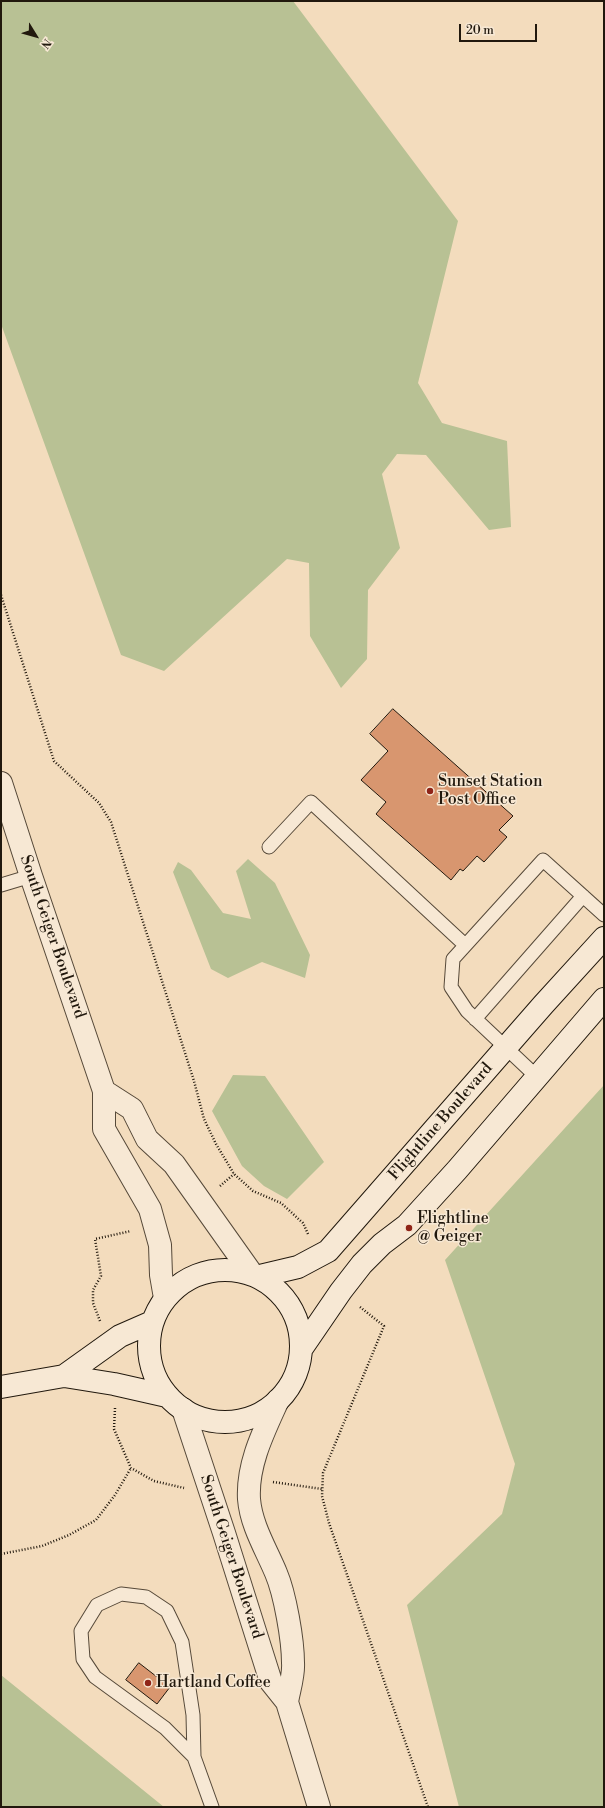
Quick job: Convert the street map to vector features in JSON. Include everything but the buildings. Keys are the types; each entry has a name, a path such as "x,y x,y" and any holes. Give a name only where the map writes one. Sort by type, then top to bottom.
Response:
{"main road":[{"name":"South Geiger Boulevard","path":"1,783 104,1091 104,1129 150,1209 160,1245 161,1275 165,1298"},
{"name":"Flightline Boulevard","path":"256,1275 298,1267 328,1251 505,1048 604,938"},
{"path":"302,1348 340,1291 382,1244 407,1226 604,999"},
{"path":"1,1387 64,1376 117,1385 175,1403 188,1413 212,1422 239,1421 264,1412 284,1395 297,1372 302,1348 299,1325 289,1303 273,1286 256,1275 201,1204 174,1164 147,1139 132,1109 104,1091"},
{"name":"South Geiger Boulevard","path":"256,1275 228,1269 205,1272 183,1282 165,1298 152,1322 148,1348 154,1374 175,1403 206,1481 271,1682 287,1702 319,1807"},
{"path":"64,1376 120,1336 152,1322"},
{"name":"South Geiger Boulevard","path":"278,1400 250,1472 249,1500 258,1533 277,1574 287,1614 293,1664 287,1702"}],"lane":[{"path":"269,847 311,802 465,945"},
{"path":"537,1077 467,1011 451,987 453,958 543,860 604,914"},
{"path":"1,885 31,876"},
{"path":"475,1019 583,896"},
{"path":"194,1757 165,1728 95,1677 83,1659 81,1631 97,1605 121,1594 146,1597 167,1611 182,1642 192,1716 194,1757 212,1807"}],"path":[{"path":"1,595 54,761 99,803 111,822 194,1081 204,1119 216,1144 234,1174 253,1191 281,1203 303,1223 317,1256"},
{"path":"201,1204 234,1174"},
{"path":"110,1344 93,1303 93,1290 101,1276 95,1239 155,1226"},
{"path":"340,1291 384,1326 323,1472 322,1496 328,1523 428,1807"},
{"path":"117,1385 114,1429 131,1468 154,1481 183,1488 206,1481"},
{"path":"1,1554 42,1546 69,1535 96,1520 115,1495 131,1468"},
{"path":"250,1479 322,1489"}],"green space":[{"path":"1,1 293,1 458,221 418,383 442,423 507,441 511,527 489,530 426,455 397,454 382,474 400,548 368,590 367,659 341,688 310,636 309,563 287,559 164,671 121,655 1,324"},
{"path":"248,859 275,883 310,955 305,978 262,962 228,978 211,969 173,872 178,862 191,870 223,913 251,919 236,871"},
{"path":"233,1075 265,1076 324,1162 287,1199 264,1186 242,1166 212,1111"},
{"path":"604,1085 604,1807 459,1807 407,1605 502,1514 515,1464 445,1260"},
{"path":"1,1675 164,1807 1,1807"}],"place":[{"name":"Sunset Station Post Office","path":"430,791"},
{"name":"Flightline @ Geiger","path":"409,1228"},
{"name":"Hartland Coffee","path":"148,1683"}]}
